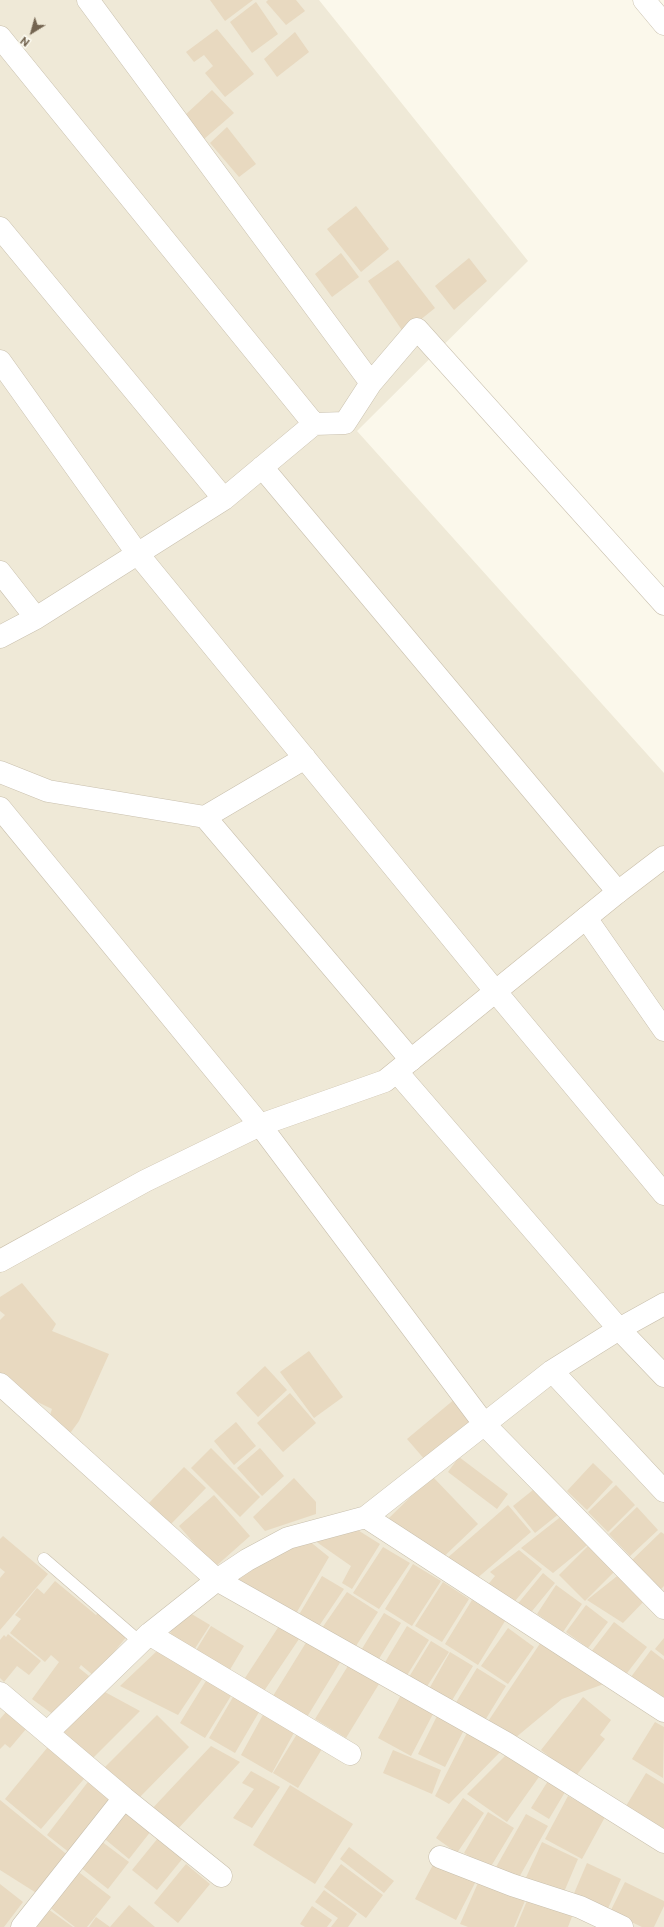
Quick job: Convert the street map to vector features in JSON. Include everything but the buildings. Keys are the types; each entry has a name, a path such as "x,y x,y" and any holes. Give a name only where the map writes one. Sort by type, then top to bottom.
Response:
{"street":[{"path":"88,0 371,382"},
{"path":"644,0 664,24"},
{"path":"0,37 314,424"},
{"path":"0,228 224,498"},
{"path":"0,637 36,618 224,498 314,424 344,422 371,382 417,329 664,604"},
{"path":"0,361 137,553 496,992 664,1194"},
{"path":"262,467 618,892"},
{"path":"0,572 36,618"},
{"path":"0,772 48,790 205,817 305,758"},
{"path":"0,808 260,1125 485,1425 664,1608"},
{"path":"205,817 404,1066 619,1329 664,1376"},
{"path":"0,1261 145,1181 260,1125 385,1081 618,892 664,857"},
{"path":"586,918 664,1030"},
{"path":"48,1732 145,1639 217,1580 247,1560 288,1538 366,1517 552,1371 619,1329 664,1304"},
{"path":"552,1371 664,1491"},
{"path":"0,1384 217,1580 506,1743 664,1842"},
{"path":"366,1517 664,1711"},
{"path":"145,1639 350,1754"},
{"path":"0,1693 48,1732 124,1798 221,1876"},
{"path":"22,1927 124,1798"},
{"path":"440,1857 512,1885 580,1907 622,1927"}],"lane":[{"path":"44,1559 145,1639"}],"shaded area":[{"path":"0,0 319,0 528,261 357,431 664,773 664,1927 0,1927"}]}
